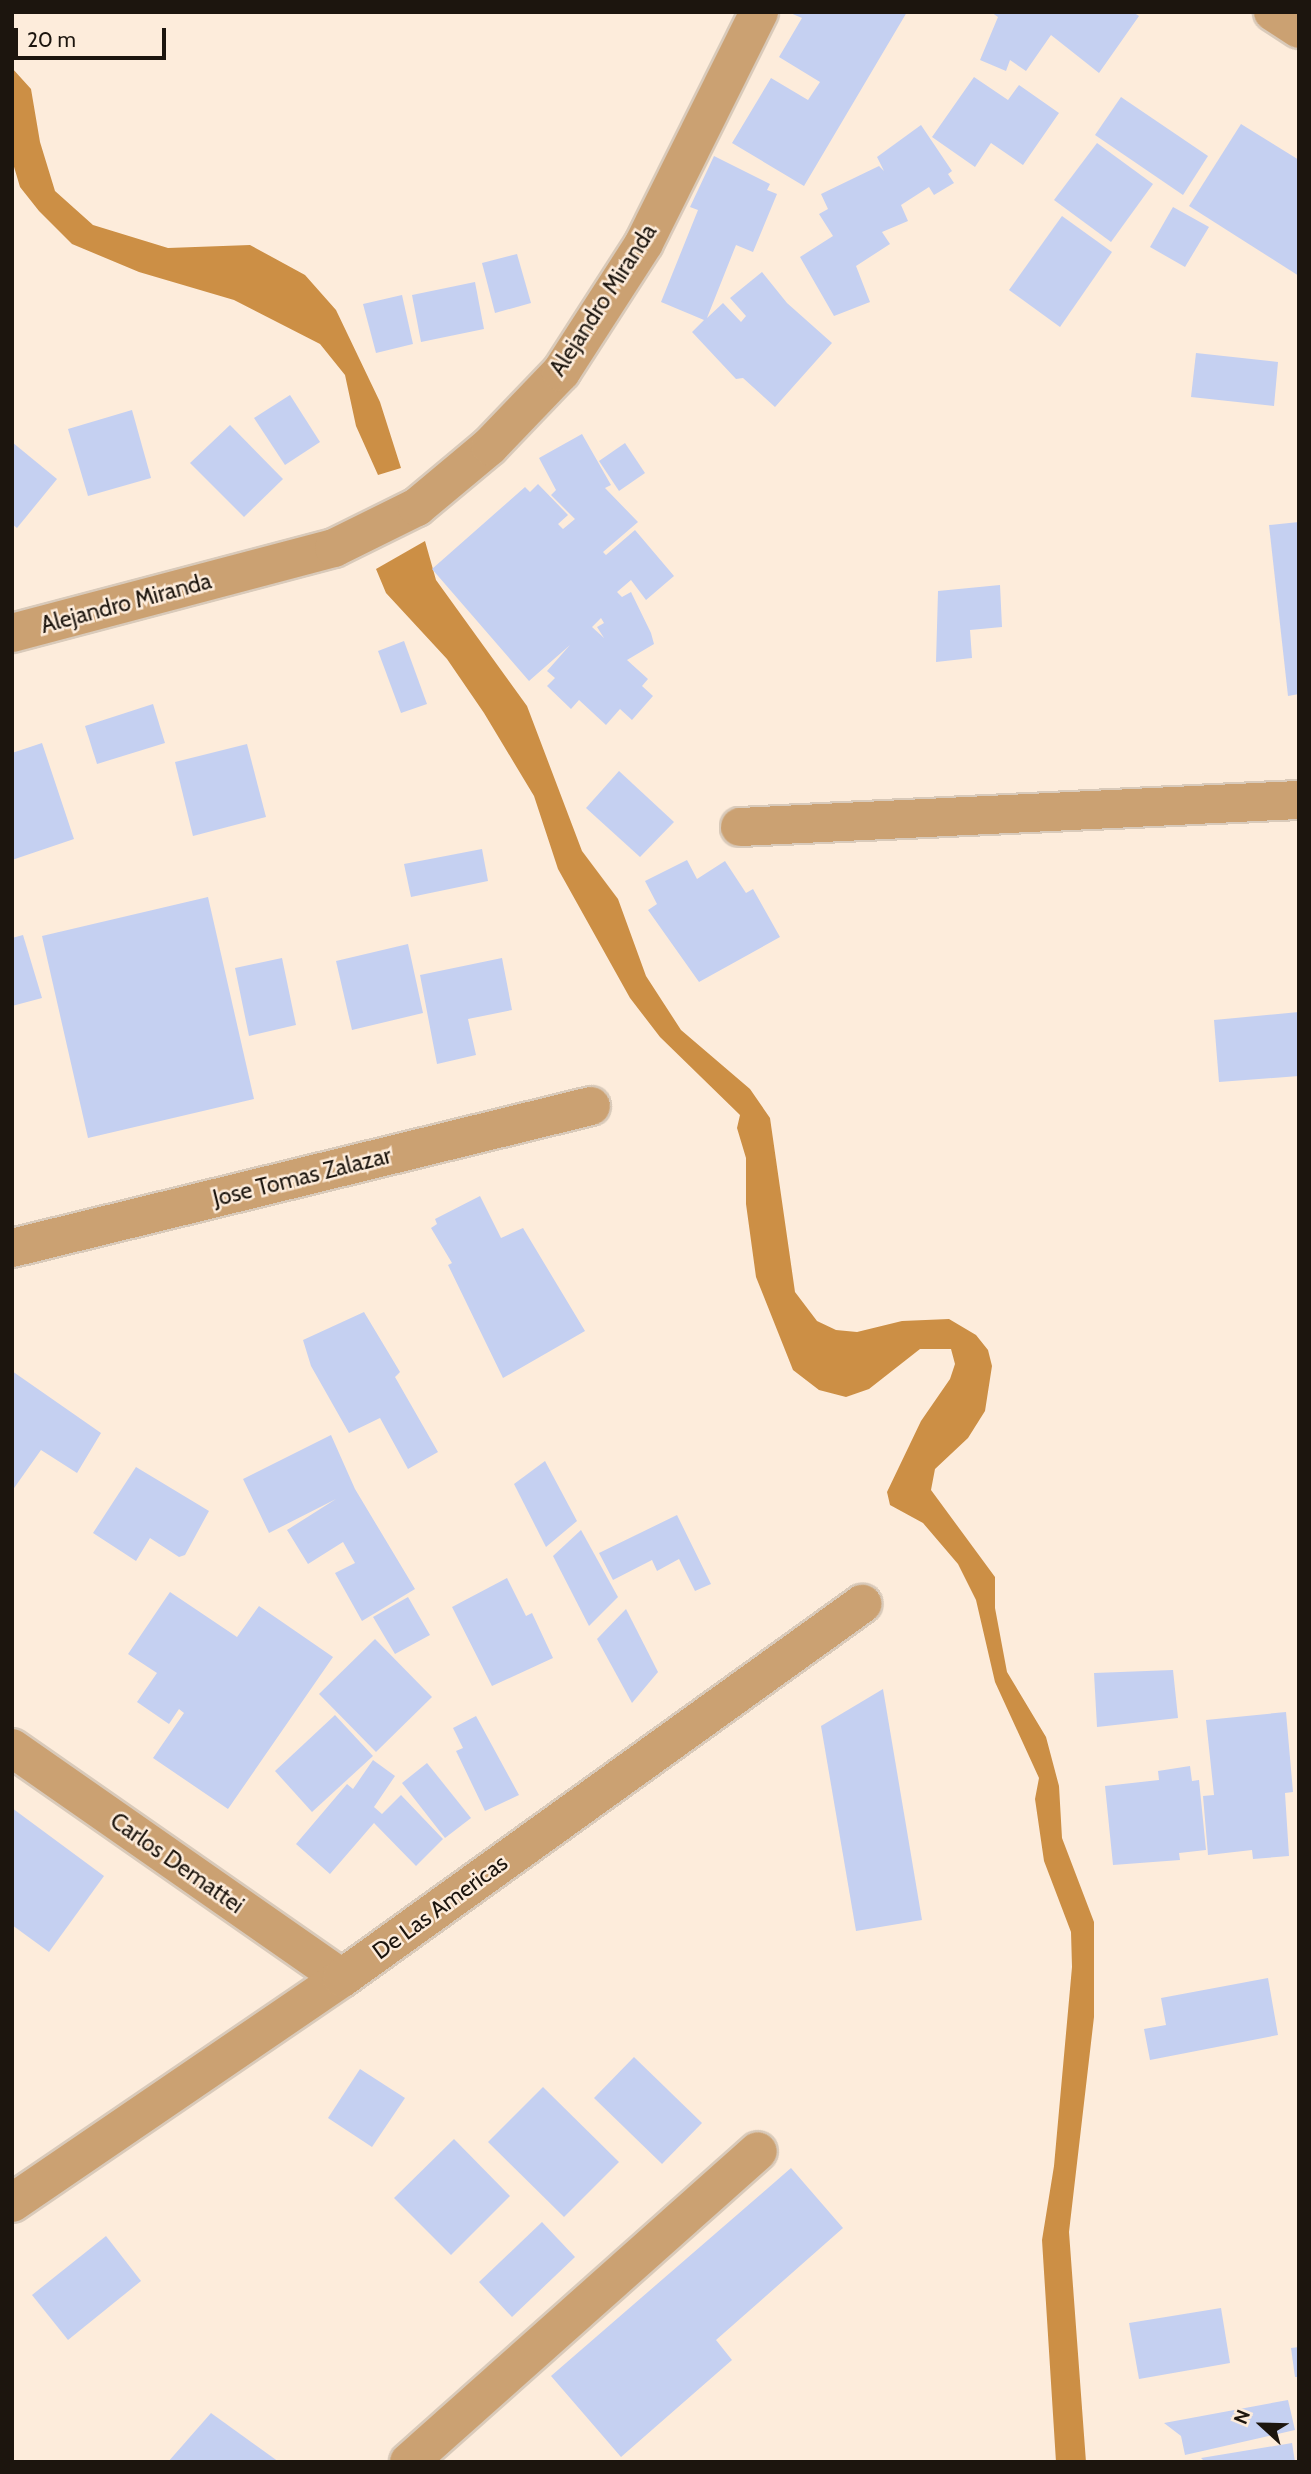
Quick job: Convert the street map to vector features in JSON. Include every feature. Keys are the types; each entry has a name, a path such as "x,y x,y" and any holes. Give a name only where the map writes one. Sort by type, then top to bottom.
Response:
{"street":[{"name":"Alejandro Miranda","path":"12,633 334,548 417,507 490,446 561,372 644,243 759,12"},
{"path":"1273,12 1299,29"},
{"path":"740,827 1299,800"},
{"name":"Jose Tomas Zalazar","path":"12,1248 592,1106"},
{"name":"De Las Americas","path":"12,2203 342,1978 862,1604"},
{"name":"Carlos Demattei","path":"12,1748 342,1978"},
{"path":"409,2462 758,2151"}],"shaded area":[{"path":"12,68 31,89 40,142 55,191 93,225 168,248 250,245 305,275 336,310 380,402 401,468 378,475 356,426 345,375 320,344 234,300 139,272 72,244 39,211 20,187 12,160"},
{"path":"425,541 436,580 527,706 582,851 618,899 646,976 681,1030 750,1089 770,1118 795,1292 817,1321 836,1330 857,1332 902,1321 949,1319 976,1335 988,1350 992,1366 985,1411 968,1438 935,1469 931,1490 995,1577 995,1608 1007,1672 1046,1737 1059,1786 1062,1838 1094,1922 1094,2017 1069,2232 1086,2462 1056,2462 1042,2240 1054,2166 1072,1967 1071,1932 1044,1861 1035,1799 1039,1778 995,1682 976,1600 958,1564 923,1523 890,1505 887,1492 921,1421 950,1379 955,1364 951,1349 920,1349 869,1389 846,1397 819,1390 793,1370 756,1277 746,1204 746,1158 737,1128 740,1115 660,1037 630,998 558,869 534,796 484,713 447,659 386,593 376,569"}],"building":[{"path":"788,12 907,12 804,186 732,143 771,78 808,100 820,82 779,57 802,18"},
{"path":"991,12 1133,12 1139,16 1099,73 1051,35 1026,71 1010,60 1006,71 980,60 998,17"},
{"path":"974,77 1008,100 1019,85 1059,113 1023,165 991,143 975,167 932,137"},
{"path":"1121,97 1208,156 1183,195 1095,135"},
{"path":"1241,124 1299,160 1299,276 1189,206"},
{"path":"921,125 952,171 948,174 954,183 934,195 929,187 901,205 908,221 882,232 890,244 856,266 870,302 834,316 800,257 833,236 819,214 828,209 821,194 879,166 884,171 877,157"},
{"path":"1097,143 1153,184 1111,242 1054,200"},
{"path":"714,156 770,184 767,190 777,194 753,252 736,245 707,318 723,303 741,322 746,316 730,298 762,272 787,303 832,343 775,407 743,378 736,379 692,332 704,320 661,302 698,210 690,207"},
{"path":"1173,207 1209,227 1185,267 1150,247"},
{"path":"1062,216 1112,252 1060,327 1009,290"},
{"path":"517,254 531,303 495,313 482,263"},
{"path":"475,282 484,329 421,342 412,295"},
{"path":"402,295 413,344 376,353 363,304"},
{"path":"1196,353 1278,362 1274,406 1191,397"},
{"path":"290,395 320,442 285,465 254,418"},
{"path":"132,410 151,478 88,496 68,429"},
{"path":"230,425 283,479 244,517 190,463"},
{"path":"582,434 611,485 605,488 638,522 603,552 606,555 635,530 674,576 646,600 631,580 617,592 622,597 631,592 654,644 627,660 648,679 642,686 653,696 632,720 620,709 606,725 579,700 571,709 547,686 555,678 547,671 570,645 529,681 432,569 525,487 530,492 538,484 568,515 558,524 563,529 575,519 551,495 556,490 539,458","holes":["601,618 604,623 597,627 604,638 592,627"]},
{"path":"12,442 57,479 17,528 12,524"},
{"path":"625,443 645,473 619,491 599,461"},
{"path":"1299,522 1299,694 1288,696 1269,525"},
{"path":"1000,585 1002,627 970,630 972,658 936,662 938,591"},
{"path":"404,641 427,704 401,713 378,651"},
{"path":"153,704 165,743 97,764 85,726"},
{"path":"42,743 74,839 12,860 12,753"},
{"path":"247,744 266,817 193,836 175,762"},
{"path":"619,771 674,822 640,857 586,808"},
{"path":"482,849 488,881 411,897 404,864"},
{"path":"687,860 697,879 725,861 746,893 753,889 780,937 699,982 648,910 657,904 645,881"},
{"path":"208,897 254,1099 88,1138 42,936"},
{"path":"23,935 42,998 12,1006 12,938"},
{"path":"408,944 423,1013 352,1030 336,961"},
{"path":"282,958 296,1025 249,1036 235,968"},
{"path":"502,958 512,1010 468,1019 476,1055 437,1064 420,975"},
{"path":"1299,1012 1299,1076 1219,1082 1214,1020"},
{"path":"480,1196 501,1238 523,1228 585,1331 503,1378 448,1265 452,1263 431,1228 437,1224 435,1219"},
{"path":"364,1312 400,1372 395,1377 438,1452 408,1469 380,1418 349,1433 311,1366 303,1340"},
{"path":"12,1371 101,1433 77,1473 41,1450 12,1491"},
{"path":"331,1435 355,1489 415,1589 362,1621 335,1573 355,1563 343,1542 308,1564 287,1530 336,1499 269,1533 243,1479"},
{"path":"545,1461 577,1521 546,1547 514,1484"},
{"path":"136,1467 209,1511 185,1555 179,1557 150,1538 136,1561 93,1533"},
{"path":"677,1515 711,1584 695,1591 679,1559 657,1571 652,1560 613,1580 599,1553"},
{"path":"581,1530 618,1597 589,1626 553,1556"},
{"path":"507,1578 526,1616 532,1613 553,1658 492,1686 452,1607"},
{"path":"170,1592 237,1637 259,1606 333,1657 228,1809 153,1758 184,1713 179,1709 169,1724 137,1702 157,1673 128,1654"},
{"path":"408,1597 430,1635 395,1654 373,1617"},
{"path":"626,1609 658,1672 632,1703 597,1639"},
{"path":"375,1639 432,1697 376,1752 319,1694"},
{"path":"1173,1670 1178,1718 1097,1727 1094,1673"},
{"path":"883,1689 922,1920 856,1931 821,1726"},
{"path":"1286,1712 1293,1792 1285,1793 1289,1856 1253,1859 1252,1850 1208,1855 1203,1796 1214,1795 1206,1720"},
{"path":"335,1715 373,1756 312,1812 275,1771"},
{"path":"476,1716 519,1795 485,1811 456,1751 463,1748 453,1728"},
{"path":"373,1760 395,1776 374,1807 382,1814 401,1795 443,1839 416,1866 374,1823 330,1874 296,1844 347,1784 353,1789"},
{"path":"427,1763 471,1818 445,1838 402,1783"},
{"path":"1190,1766 1192,1781 1199,1780 1206,1850 1179,1853 1180,1860 1113,1865 1105,1786 1159,1780 1158,1771"},
{"path":"12,1808 104,1876 49,1952 12,1925"},
{"path":"1268,1978 1278,2035 1150,2060 1144,2029 1166,2025 1161,1998"},
{"path":"634,2057 702,2123 662,2164 594,2098"},
{"path":"360,2069 405,2098 372,2147 328,2118"},
{"path":"543,2087 619,2162 564,2217 488,2142"},
{"path":"454,2139 510,2196 451,2255 394,2198"},
{"path":"791,2168 843,2228 716,2340 732,2360 621,2457 551,2376"},
{"path":"542,2222 575,2257 512,2317 479,2282"},
{"path":"106,2236 141,2281 68,2340 32,2295"},
{"path":"1221,2308 1230,2363 1139,2379 1129,2323"},
{"path":"1299,2347 1299,2377 1295,2377 1291,2348"},
{"path":"1288,2400 1295,2430 1185,2455 1181,2436 1164,2423"},
{"path":"211,2413 279,2462 168,2462"},
{"path":"1292,2443 1295,2462 1205,2462 1201,2458"}]}
